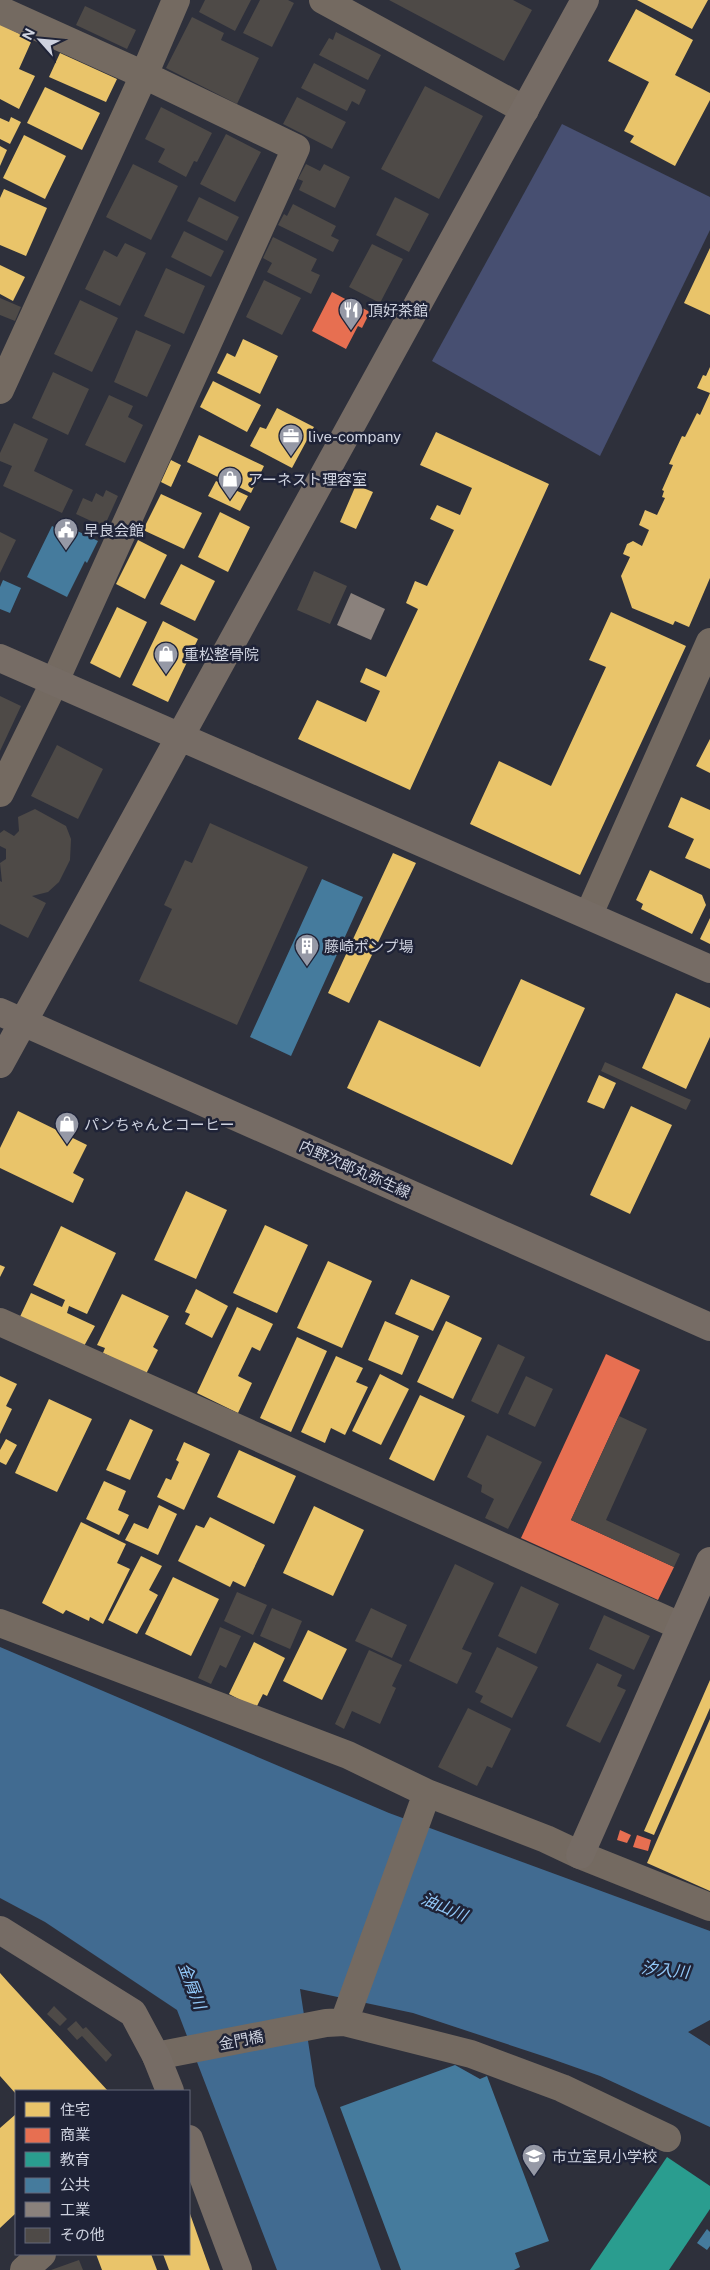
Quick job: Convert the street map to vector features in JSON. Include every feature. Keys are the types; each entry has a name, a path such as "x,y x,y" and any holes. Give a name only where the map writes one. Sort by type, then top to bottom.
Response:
{"street":[{"path":"0,390 144,75 176,0"},
{"path":"323,0 525,110"},
{"path":"0,1064 12,1017 178,736 585,0"},
{"path":"0,10 144,75 296,148 55,681 0,793"},
{"path":"589,914 710,642"},
{"path":"0,658 589,914 710,969"},
{"name":"内野次郎丸弥生線","path":"12,1017 710,1327"},
{"path":"0,1322 680,1626"},
{"path":"580,1855 710,1561"},
{"path":"0,1623 348,1755 424,1802 546,1839 580,1855 710,1907"},
{"path":"424,1802 335,2022 471,2054 562,2088 667,2138"},
{"path":"0,1930 133,2013 156,2056 170,2090"},
{"name":"金門橋","path":"156,2056 335,2022"},
{"path":"190,2142 238,2270"},
{"path":"24,2270 41,2255"}],"shaded area":[{"path":"562,124 710,197 710,230 600,456 432,361"}],"water":[{"path":"0,1647 389,1813 710,1931 710,2020 688,2032 710,2046 710,2127 600,2076 549,2058 413,2013 300,1989 315,2086 381,2270 277,2270 177,2010 45,1922 0,1898"}],"building: 住宅":[{"path":"637,0 708,0 692,29"},
{"path":"636,9 693,40 675,75 710,93 710,100 675,166 630,142 634,136 624,131 649,82 608,61"},
{"path":"0,24 32,40 19,69 35,76 19,109 0,99"},
{"path":"60,53 117,79 106,102 49,77"},
{"path":"45,87 100,113 82,150 27,123"},
{"path":"11,117 21,122 10,144 0,139 0,118 9,122"},
{"path":"24,135 66,156 45,199 3,178"},
{"path":"0,146 7,150 0,166"},
{"path":"4,189 47,208 26,256 0,245 0,198"},
{"path":"710,248 710,315 684,303"},
{"path":"0,265 25,277 13,301 0,294"},
{"path":"243,339 278,356 260,394 217,373 227,353 235,357"},
{"path":"710,367 710,393 697,388 703,375 706,376"},
{"path":"213,381 261,405 247,432 200,407"},
{"path":"710,393 710,578 689,627 675,621 673,625 632,608 621,576 630,557 623,554 627,544 633,541 642,546 649,530 639,525 645,510 657,515 665,498 662,497 664,491 662,490 673,465 669,464 682,436 685,437 697,413 700,415"},
{"path":"277,408 314,427 292,468 250,446 260,427 266,429"},
{"path":"436,432 549,484 410,790 298,739 317,700 366,722 380,691 360,682 366,668 386,677 418,609 406,603 415,581 427,586 454,530 430,519 437,505 460,515 472,488 420,465"},
{"path":"199,435 264,466 251,493 187,462"},
{"path":"171,460 181,465 171,487 161,482"},
{"path":"216,481 248,496 240,511 208,496"},
{"path":"356,485 373,492 356,529 340,522"},
{"path":"161,494 202,513 184,549 143,530"},
{"path":"220,512 250,527 228,572 198,557"},
{"path":"138,540 167,555 145,599 116,584"},
{"path":"181,564 215,581 195,621 160,604"},
{"path":"117,607 147,622 120,678 90,663"},
{"path":"611,612 686,646 580,875 470,824 499,761 551,786 606,667 589,660"},
{"path":"163,621 198,639 168,702 132,685"},
{"path":"710,739 710,773 696,766"},
{"path":"681,797 710,810 710,869 685,858 694,839 668,827"},
{"path":"393,853 416,863 349,1003 328,993"},
{"path":"650,870 702,895 706,905 692,934 641,909 643,904 636,900"},
{"path":"710,918 710,944 700,939"},
{"path":"521,979 585,1008 512,1165 347,1088 379,1020 480,1067"},
{"path":"676,993 710,1008 710,1037 686,1089 642,1068"},
{"path":"599,1075 616,1083 604,1109 587,1102"},
{"path":"631,1106 672,1125 630,1214 590,1195"},
{"path":"18,1111 87,1145 73,1173 84,1179 73,1203 0,1168 0,1148"},
{"path":"186,1191 227,1210 196,1279 154,1260"},
{"path":"265,1225 308,1245 277,1313 233,1293"},
{"path":"61,1226 116,1253 87,1314 69,1306 67,1313 95,1326 83,1348 18,1321 31,1293 62,1307 65,1300 33,1285"},
{"path":"328,1261 372,1281 342,1348 297,1328"},
{"path":"0,1265 5,1267 0,1277"},
{"path":"411,1279 450,1296 433,1331 395,1314"},
{"path":"196,1289 228,1306 212,1338 185,1324 190,1314 185,1312"},
{"path":"122,1294 169,1316 153,1347 158,1350 146,1374 103,1353 105,1348 97,1345"},
{"path":"237,1307 273,1324 260,1351 252,1347 238,1376 252,1383 238,1413 197,1393"},
{"path":"385,1321 419,1336 402,1375 368,1360"},
{"path":"446,1321 482,1338 453,1399 417,1382"},
{"path":"297,1337 327,1351 291,1432 260,1418"},
{"path":"336,1356 363,1368 356,1382 368,1387 345,1435 331,1428 325,1443 301,1432"},
{"path":"380,1374 409,1389 381,1445 352,1431"},
{"path":"0,1376 17,1384 6,1406 12,1409 0,1434"},
{"path":"420,1395 465,1416 434,1481 389,1459"},
{"path":"49,1399 92,1419 57,1492 15,1473"},
{"path":"130,1419 153,1430 130,1480 106,1470"},
{"path":"6,1439 17,1445 6,1465 0,1462 0,1450"},
{"path":"184,1442 210,1454 184,1510 157,1497 166,1478 171,1480 179,1462 176,1460"},
{"path":"239,1450 296,1476 274,1524 217,1497"},
{"path":"104,1481 126,1491 118,1510 129,1515 119,1535 86,1519"},
{"path":"159,1505 177,1514 158,1555 125,1540 134,1523 148,1529"},
{"path":"314,1506 364,1530 333,1596 283,1573"},
{"path":"210,1517 265,1545 245,1587 233,1581 230,1587 178,1561 196,1525 204,1528"},
{"path":"81,1522 126,1544 117,1563 130,1569 103,1624 90,1617 89,1621 66,1610 63,1614 42,1603"},
{"path":"141,1556 162,1566 149,1590 158,1595 137,1634 108,1620"},
{"path":"173,1577 219,1599 191,1656 145,1634"},
{"path":"308,1630 347,1649 322,1700 283,1681"},
{"path":"254,1642 285,1658 267,1696 263,1694 256,1708 229,1694"},
{"path":"710,1680 710,1708 654,1835 644,1831"},
{"path":"710,1719 710,1891 647,1863"},
{"path":"0,1973 107,2090 15,2090 15,2093 0,2076"},
{"path":"15,2115 15,2214 0,2228 0,2128"},
{"path":"190,2214 210,2270 169,2270 163,2255 190,2255"},
{"path":"96,2255 151,2255 157,2270 102,2270"}],"building: 商業":[{"path":"332,292 370,312 362,328 358,326 346,349 312,331"},
{"path":"606,1354 640,1370 571,1520 674,1567 658,1600 521,1538"},
{"path":"620,1830 631,1835 627,1843 617,1840"},
{"path":"637,1835 651,1840 648,1851 633,1847"}],"building: 教育":[{"path":"667,2157 710,2186 710,2209 669,2270 590,2270"}],"building: 公共":[{"name":"早良会館","path":"52,526 64,532 67,526 98,541 87,563 85,561 67,597 27,577"},
{"path":"3,580 21,588 10,613 0,609 0,587"},
{"name":"藤崎ポンプ場","path":"322,879 363,897 291,1056 250,1037"},
{"path":"455,2065 480,2079 487,2076 549,2241 515,2253 520,2267 514,2270 401,2270 340,2107"},
{"path":"707,2229 710,2232 710,2246 707,2250 697,2243"}],"building: 工業":[{"path":"351,593 385,609 371,640 337,625"}],"building: その他":[{"path":"205,0 251,0 235,31 199,12"},
{"path":"260,0 288,0 294,3 272,47 243,33"},
{"path":"389,0 513,0 532,10 504,61"},
{"path":"85,6 136,30 127,49 76,25"},
{"path":"192,17 224,33 221,40 259,58 237,104 166,68"},
{"path":"336,32 381,55 368,80 319,55 329,38 333,40"},
{"path":"314,63 366,90 359,105 352,101 347,111 301,88"},
{"path":"425,86 483,116 439,199 381,169"},
{"path":"297,97 346,122 332,149 283,124"},
{"path":"161,107 212,133 197,162 194,161 186,177 158,162 165,149 145,139"},
{"path":"226,134 261,152 235,202 200,184"},
{"path":"133,164 178,186 151,240 106,217"},
{"path":"306,164 320,171 324,164 350,177 335,208 299,190 303,181 298,179"},
{"path":"199,197 239,217 227,241 187,221"},
{"path":"395,197 429,214 409,252 376,235"},
{"path":"293,204 336,226 331,236 339,240 333,252 278,225 284,214 287,216"},
{"path":"184,231 224,251 211,277 171,257"},
{"path":"273,237 317,259 311,271 320,275 311,294 267,272 272,263 263,258"},
{"path":"125,243 146,253 120,306 85,289 104,250 117,257"},
{"path":"372,244 403,259 380,303 349,287"},
{"path":"166,268 205,286 184,334 144,316"},
{"path":"264,280 301,298 282,335 246,317"},
{"path":"0,298 21,307 15,321 0,315"},
{"path":"80,300 118,318 92,372 54,354"},
{"path":"136,330 171,345 147,397 114,382"},
{"path":"53,372 89,389 68,435 32,418"},
{"path":"109,395 133,406 128,417 143,425 125,463 85,445"},
{"path":"14,423 48,439 34,471 73,490 62,513 3,486 12,466 0,461 0,453"},
{"path":"106,490 118,496 104,527 76,514 83,498 92,502 96,493 103,497"},
{"path":"0,532 16,540 0,573"},
{"path":"314,571 347,586 330,624 297,610"},
{"path":"0,696 21,706 0,751"},
{"path":"57,745 103,769 78,819 31,796"},
{"path":"35,809 66,826 71,839 70,860 59,882 48,892 32,896 46,903 28,938 0,924 0,881 2,882 0,863 6,859 6,849 0,846 0,833 4,830 14,836 19,831 18,817"},
{"path":"210,823 308,867 237,1025 139,981 172,909 164,905 185,860 192,863"},
{"path":"605,1062 691,1100 686,1110 601,1071"},
{"path":"498,1344 525,1357 498,1414 471,1401"},
{"path":"526,1376 553,1389 535,1427 508,1414"},
{"path":"619,1416 647,1429 606,1520 680,1554 674,1567 571,1520"},
{"path":"487,1435 542,1462 508,1529 485,1518 494,1499 481,1492 482,1485 467,1477"},
{"path":"455,1564 494,1583 462,1649 472,1653 457,1684 409,1661"},
{"path":"521,1586 559,1604 536,1654 498,1636"},
{"path":"237,1592 267,1605 253,1635 224,1621"},
{"path":"272,1608 302,1621 290,1649 260,1636"},
{"path":"371,1608 407,1625 392,1658 355,1641"},
{"path":"604,1615 650,1636 634,1670 589,1649"},
{"path":"220,1627 241,1636 226,1668 220,1665 211,1684 198,1678"},
{"path":"497,1647 538,1667 512,1718 480,1702 483,1696 475,1692"},
{"path":"369,1650 402,1665 392,1686 396,1688 380,1724 352,1711 344,1729 335,1724"},
{"path":"597,1663 622,1675 617,1686 626,1690 600,1743 566,1726"},
{"path":"468,1708 511,1729 492,1768 487,1766 477,1786 438,1767"},
{"path":"54,2006 67,2019 60,2026 47,2014"},
{"path":"76,2021 83,2029 86,2027 112,2055 106,2062 82,2036 77,2040 67,2029"},
{"path":"79,2260 83,2270 51,2270"}],"place":[{"name":"頂好茶館","path":"351,331"},
{"name":"live-company","path":"291,457"},
{"name":"アーネスト理容室","path":"230,500"},
{"name":"早良会館","path":"66,551"},
{"name":"重松整骨院","path":"166,675"},
{"name":"藤崎ポンプ場","path":"307,967"},
{"name":"パンちゃんとコーヒー","path":"67,1145"},
{"name":"市立室見小学校","path":"534,2177"}],"water label":[{"name":"油山川","path":"444,1907"},
{"name":"汐入川","path":"665,1970"},
{"name":"金屑川","path":"192,1986"}]}
